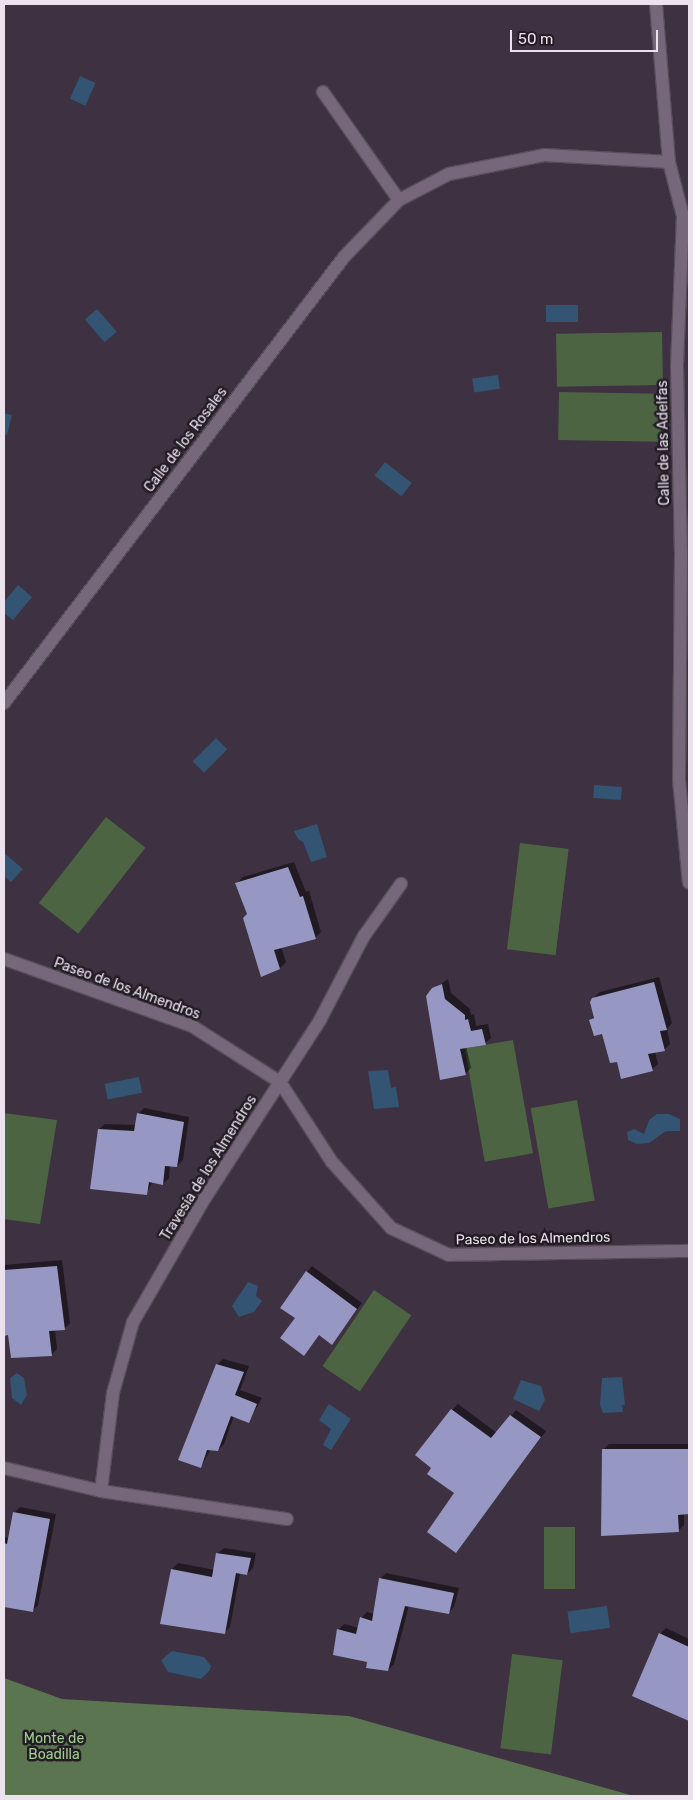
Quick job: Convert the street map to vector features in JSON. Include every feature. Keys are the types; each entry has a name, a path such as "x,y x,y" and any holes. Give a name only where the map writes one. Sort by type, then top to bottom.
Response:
{"street":[{"name":"Calle de las Adelfas","path":"656,4 670,162 683,216 677,365 681,552 679,780 689,883"},
{"path":"323,92 399,200"},
{"name":"Calle de los Rosales","path":"4,703 344,257 399,200 449,174 545,154 670,162"},
{"name":"Travesía de los Almendros","path":"101,1491 113,1393 133,1322 205,1198 320,1020 364,936 402,884"},
{"name":"Paseo de los Almendros","path":"4,959 192,1026 280,1082 332,1162 392,1228 449,1256 689,1251"},
{"path":"4,1468 101,1491 287,1519"}],"green space":[{"path":"662,332 663,385 557,387 556,334"},
{"path":"559,392 662,394 661,442 558,440"},
{"path":"106,817 145,848 78,934 39,903"},
{"path":"520,843 569,849 556,955 507,949"},
{"path":"513,1040 533,1153 485,1162 465,1049"},
{"path":"577,1100 595,1200 548,1209 531,1108"},
{"path":"4,1113 57,1120 40,1224 4,1219"},
{"path":"374,1290 411,1315 360,1391 323,1366"},
{"path":"544,1527 575,1527 575,1589 544,1589"},
{"path":"512,1654 563,1660 551,1755 500,1748"},
{"name":"Monte de Boadilla","path":"4,1678 62,1699 349,1716 634,1796 4,1796"}],"water":[{"path":"80,76 96,83 85,106 70,99"},
{"path":"546,305 578,305 578,322 546,322"},
{"path":"97,309 117,332 105,342 85,319"},
{"path":"498,375 500,389 474,392 472,379"},
{"path":"4,413 12,415 7,435 4,434"},
{"path":"385,462 412,483 401,496 375,475"},
{"path":"18,585 32,597 13,620 4,613 4,602"},
{"path":"216,738 227,749 204,773 193,761"},
{"path":"594,785 622,787 621,800 593,798"},
{"path":"317,824 327,857 311,862 303,842 298,839 294,831"},
{"path":"4,853 23,869 11,882 4,876"},
{"path":"388,1070 391,1088 396,1087 399,1107 374,1109 368,1071"},
{"path":"139,1077 142,1093 108,1099 105,1084"},
{"path":"657,1114 669,1114 680,1119 680,1131 666,1131 649,1143 637,1144 628,1140 627,1132 634,1129 644,1134 649,1120"},
{"path":"248,1282 258,1286 256,1296 262,1301 254,1312 239,1317 232,1306"},
{"path":"17,1373 24,1378 27,1395 21,1405 12,1398 10,1378"},
{"path":"622,1377 625,1405 622,1405 623,1412 603,1413 600,1405 602,1378"},
{"path":"521,1380 541,1386 545,1400 539,1411 513,1399"},
{"path":"329,1404 351,1419 331,1450 323,1445 331,1429 319,1420"},
{"path":"607,1606 610,1628 570,1633 567,1612"},
{"path":"172,1651 204,1657 211,1666 210,1670 201,1679 168,1672 161,1660"}],"building":[{"path":"288,867 300,897 303,896 316,939 274,950 280,969 261,977 243,918 247,914 235,883"},
{"path":"654,982 667,1030 660,1031 665,1051 648,1054 653,1071 621,1079 617,1062 610,1063 602,1034 594,1036 589,1020 594,1018 590,1002 592,998"},
{"path":"442,984 445,999 465,1015 465,1020 468,1019 471,1031 482,1029 486,1045 460,1049 466,1075 440,1080 426,996 432,988"},
{"path":"137,1113 184,1122 177,1167 165,1166 163,1185 149,1182 147,1195 90,1189 98,1129 134,1131"},
{"path":"57,1266 65,1330 49,1331 52,1356 11,1358 8,1335 4,1336 4,1270"},
{"path":"306,1271 357,1309 332,1345 319,1335 304,1356 280,1338 295,1318 280,1308"},
{"path":"216,1364 244,1372 235,1395 257,1404 249,1423 231,1416 218,1451 207,1450 201,1468 178,1460"},
{"path":"451,1409 491,1438 510,1415 541,1437 456,1553 427,1532 454,1493 427,1474 431,1468 415,1455"},
{"path":"602,1449 689,1449 689,1514 678,1515 679,1532 601,1536"},
{"path":"13,1512 50,1519 33,1612 4,1607 4,1543 7,1544"},
{"path":"216,1553 251,1558 247,1575 236,1573 225,1634 160,1624 171,1569 212,1577"},
{"path":"379,1578 454,1593 449,1614 405,1606 388,1671 366,1668 367,1662 333,1655 337,1629 356,1634 360,1617 372,1621"},
{"path":"659,1633 689,1647 689,1721 632,1696"}]}
